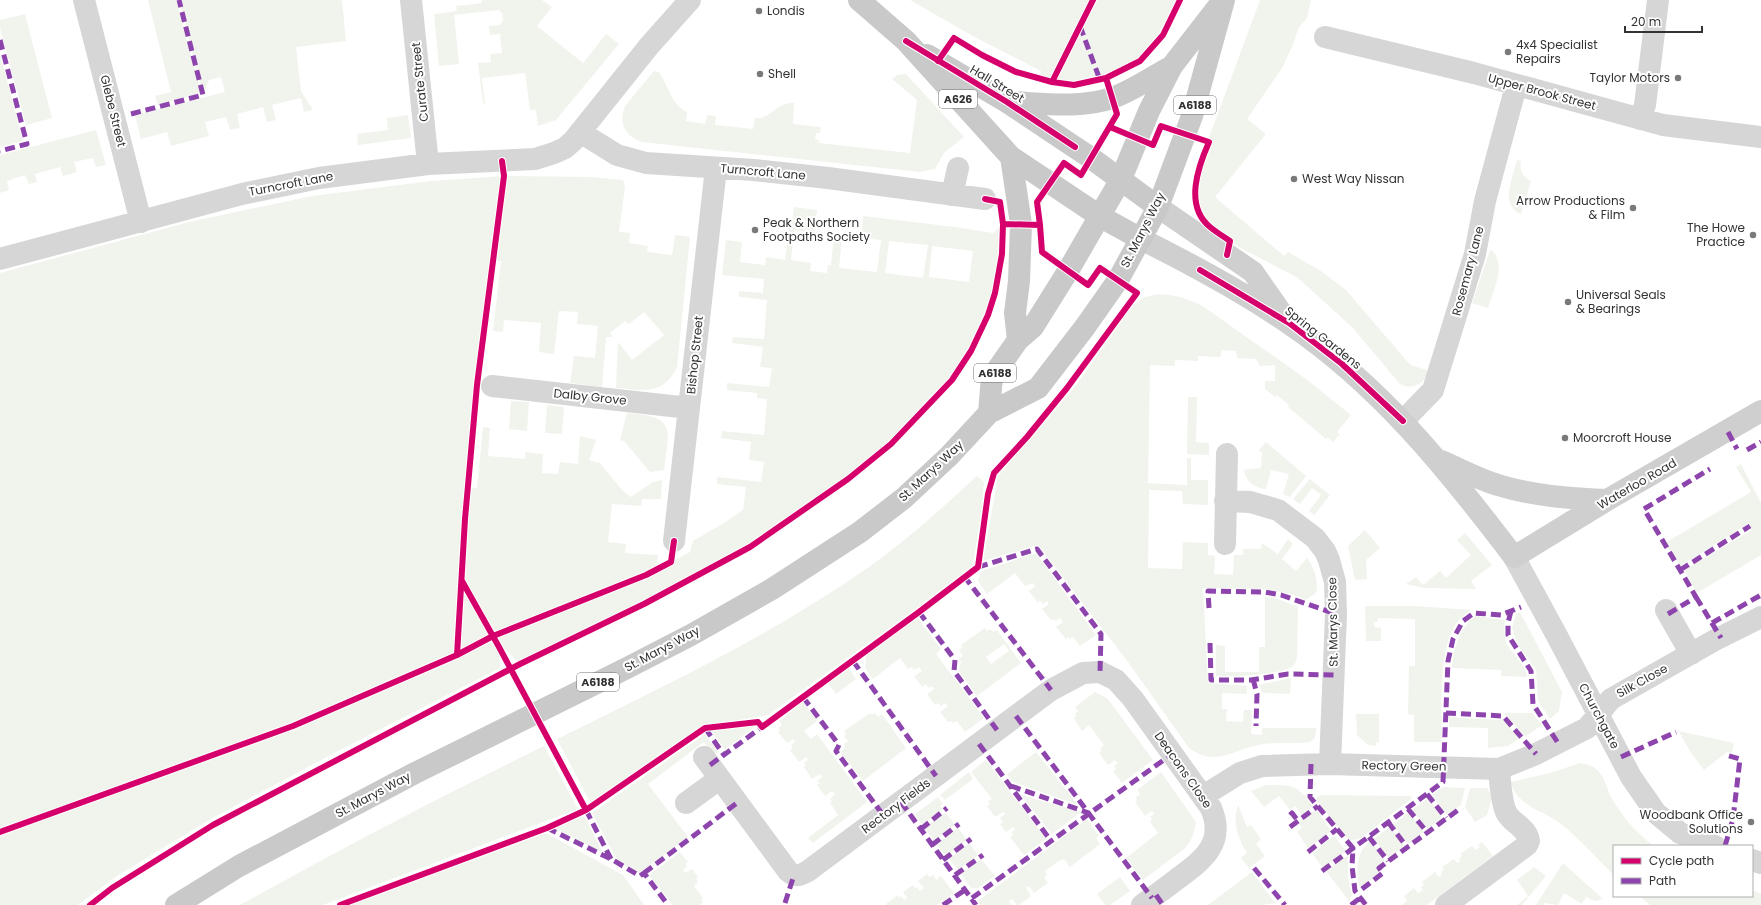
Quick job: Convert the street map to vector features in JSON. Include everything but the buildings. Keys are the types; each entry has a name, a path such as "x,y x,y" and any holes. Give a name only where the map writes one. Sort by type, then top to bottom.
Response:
{"main road":[{"name":"Hall Street","path":"859,0 906,41 1011,157 1101,217 1141,239"},
{"name":"St. Marys Way","path":"990,413 992,378 1018,340 1033,327 1101,217 1121,179 1149,110 1172,66 1224,0"},
{"name":"St. Marys Way","path":"176,905 239,866 414,773 626,668 772,589 860,532 904,498 949,456 990,413 1038,388 1085,327 1118,280 1158,207 1192,116 1224,0"},
{"name":"Hall Street","path":"906,41 1007,102 1121,179 1158,207"},
{"name":"A6188","path":"1007,102 1077,104 1094,102 1112,98 1172,66"},
{"path":"1011,157 1021,224 1019,281 1015,313 1018,340"},
{"name":"Spring Gardens","path":"1158,207 1253,272 1289,323"},
{"name":"Spring Gardens","path":"1141,239 1186,262 1289,323 1342,364 1403,421 1438,460 1514,557"},
{"name":"Waterloo Road","path":"1514,557 1608,500 1761,411"},
{"path":"1438,460 1493,483 1534,494 1608,500"}],"street":[{"name":"Glebe Street","path":"84,0 141,222"},
{"name":"Curate Street","path":"411,0 428,164"},
{"name":"Turncroft Lane","path":"0,259 242,194 319,178 428,164 543,157 565,148 574,141 649,46 690,0"},
{"path":"1640,120 1645,105 1658,0"},
{"name":"Upper Brook Street","path":"1325,37 1474,73 1640,120 1663,125 1761,137"},
{"name":"Rosemary Lane","path":"1403,421 1433,390 1475,254 1485,201 1516,86"},
{"name":"Turncroft Lane","path":"580,132 617,155 646,163 828,178 985,199"},
{"name":"Bishop Street","path":"674,541 716,168"},
{"path":"952,195 958,168"},
{"name":"Dalby Grove","path":"492,386 689,408"},
{"path":"1225,544 1227,454"},
{"name":"St. Marys Close","path":"1226,501 1250,502 1278,510 1315,538 1325,551 1335,582 1336,614 1330,764"},
{"name":"Churchgate","path":"1514,557 1631,777 1656,814 1680,833 1712,845"},
{"path":"1666,610 1691,654"},
{"name":"Silk Close","path":"1599,715 1611,699 1691,654 1761,618"},
{"name":"Rectory Fields","path":"704,757 788,871 798,876 808,871 1051,690 1083,673 1100,672"},
{"name":"Deacons Close","path":"1100,672 1116,680 1133,699 1203,796 1211,808 1216,822 1216,830 1211,848 1198,864 1142,905"},
{"name":"Rectory Green","path":"1203,796 1240,773 1262,766 1330,764 1499,768 1536,754 1588,728 1599,715"},
{"path":"1446,905 1518,852 1527,845 1529,841 1525,830 1506,812 1500,786 1499,768"},
{"path":"686,804 719,779"}],"shaded area":[{"path":"148,0 176,0 201,93 158,105 155,96 171,92"},
{"path":"179,0 342,0 346,41 296,47 301,91 313,110 304,112 301,98 272,105 276,120 267,122 263,107 237,114 240,128 230,130 226,117 205,122 209,136 171,146 167,132 141,139 135,115 225,92 221,77 209,80 203,95"},
{"path":"482,0 542,0 552,7 537,26 583,63 606,34 619,44 556,120 538,126 536,110 530,110 525,73 482,78 485,104 483,103 478,63 491,62 490,54 502,53 500,34 490,35 489,26 500,25 503,21 502,13 499,10 454,15 459,64 439,66 434,14 457,11 456,6 482,3"},
{"path":"910,0 1180,0 1163,35 1140,61 1106,78 1074,85 1039,79 1041,71 971,35"},
{"path":"1260,0 1311,0 1307,18 1299,27 1282,68 1247,119 1266,134 1215,197 1284,256 1288,252 1321,271 1346,290 1411,365 1430,371 1425,379 1418,385 1409,387 1400,384 1353,328 1298,278 1237,246 1208,226 1200,215 1197,205 1197,187 1201,159"},
{"path":"25,14 52,118 26,125 0,28 0,20"},
{"path":"0,54 23,141 0,147"},
{"path":"654,71 659,72 674,100 687,112 686,121 705,124 707,115 716,116 715,125 753,129 755,118 765,116 782,105 794,103 793,124 821,127 820,133 816,133 815,139 819,140 819,143 910,153 917,100 892,79 897,75 906,74 964,137 944,153 935,169 920,172 642,142 631,136 624,128 622,118 623,112 625,106"},
{"path":"408,115 411,138 358,145 357,134 388,130 387,118"},
{"path":"96,130 106,165 96,167 93,158 74,162 77,172 63,176 60,167 35,174 37,182 29,184 25,175 7,181 9,190 0,193 0,155"},
{"path":"1517,160 1521,161 1521,170 1531,181 1521,214 1514,210 1509,198 1509,190"},
{"path":"504,176 593,177 623,180 625,187 619,232 630,233 629,243 648,246 647,252 672,255 675,235 690,237 677,367 666,383 659,387 644,390 616,388 618,342 632,360 664,335 644,312 629,324 625,321 610,333 613,337 606,337 602,387 570,383 574,356 595,358 598,326 577,324 578,312 559,311 554,354 539,352 541,323 504,320 503,332 493,331 501,261 493,260 468,487 477,488 483,427 490,428 488,456 525,459 525,452 543,454 542,473 558,474 560,462 578,464 580,436 596,440 589,460 599,462 623,491 631,497 653,482 662,480 661,499 642,499 641,506 612,504 608,542 626,544 625,553 658,555 657,569 690,552 693,541 743,510 746,487 717,484 717,477 761,482 764,462 749,460 751,442 721,438 722,431 764,435 767,399 757,398 757,393 727,390 727,383 769,387 772,368 760,367 763,347 732,343 733,337 764,339 767,300 739,297 739,291 763,293 764,279 722,275 726,240 742,242 740,262 765,265 766,257 785,260 789,229 791,230 794,207 817,210 814,233 794,230 791,260 811,263 810,271 827,273 828,265 831,265 834,235 842,236 839,268 877,272 881,240 861,238 863,216 993,233 1003,224 1002,254 995,293 988,315 971,351 952,380 891,444 848,479 750,547 602,625 520,664 494,638 499,647 500,668 338,751 209,820 117,876 78,905 0,905 0,273 193,221 312,196 431,181","holes":["889,241 928,245 923,278 885,273","932,246 973,251 969,282 929,277"]},
{"path":"1490,250 1492,250 1496,256 1499,271 1488,308 1472,303"},
{"path":"1154,295 1180,297 1204,307 1306,379 1351,415 1337,432 1340,434 1333,442 1327,437 1326,439 1288,407 1289,405 1277,395 1275,397 1265,389 1265,381 1275,381 1275,365 1260,366 1256,359 1237,358 1236,351 1222,350 1220,357 1198,356 1198,361 1175,360 1175,366 1150,365 1148,483 1187,485 1187,458 1191,458 1191,480 1208,480 1208,505 1183,504 1182,491 1149,490 1148,568 1182,569 1183,542 1208,543 1208,555 1215,556 1214,574 1233,575 1234,555 1243,555 1243,549 1261,549 1262,543 1278,554 1288,539 1293,544 1282,559 1296,571 1307,558 1315,575 1317,588 1316,593 1306,600 1291,594 1265,589 1203,588 1208,683 1247,686 1247,694 1222,693 1222,709 1227,709 1226,721 1243,722 1244,710 1252,710 1251,734 1262,735 1262,728 1316,728 1315,738 1310,742 1264,744 1218,757 1209,757 1199,754 1189,748 1128,662 1038,545 983,561 998,476 1074,388 1133,305 1145,297"},
{"path":"1188,397 1197,397 1196,442 1209,443 1209,455 1187,454"},
{"path":"511,401 529,402 527,431 509,429"},
{"path":"547,405 564,407 562,434 545,433"},
{"path":"627,413 655,418 662,422 666,427 668,435 664,470 650,472 624,441 620,440"},
{"path":"1266,442 1306,476 1290,497 1283,494 1289,474 1271,470 1266,489 1252,484 1245,474 1244,470 1261,468 1262,452 1258,451"},
{"path":"1741,464 1761,503 1761,555 1697,593 1684,570 1752,530 1748,524 1680,566 1665,543 1751,492 1736,467"},
{"path":"977,476 984,482 982,507 973,565 917,608 768,715 704,726 590,802 557,739 715,660 792,617 866,569 895,547"},
{"path":"1310,479 1330,495 1314,515 1309,511 1321,495 1312,488 1300,504 1293,499"},
{"path":"1365,530 1380,548 1366,560 1367,579 1355,580 1348,546"},
{"path":"1465,533 1492,565 1471,581 1476,589 1425,588 1406,584 1416,577 1423,585 1440,571 1446,578 1471,555 1457,540"},
{"path":"1036,553 1096,635 1080,646 1073,637 1070,639 1068,637 1066,639 1056,627 1063,622 1060,618 1056,621 1054,619 1051,620 1042,609 1049,604 1047,601 1043,604 1040,601 1038,603 1029,591 1035,586 1033,583 1025,586 1015,573 987,594 978,581 981,571"},
{"path":"1265,597 1275,598 1298,607 1297,658 1293,666 1278,672 1244,676 1216,676 1216,645 1225,646 1225,672 1259,672 1259,647 1265,647"},
{"path":"1365,606 1415,606 1471,610 1459,620 1452,631 1447,645 1442,678 1442,742 1414,742 1414,715 1408,714 1409,666 1415,666 1415,619 1378,618 1377,622 1374,622 1374,627 1381,628 1381,641 1366,641"},
{"path":"1520,612 1562,692 1559,711 1550,719 1538,701 1536,670 1518,645 1514,635 1512,627 1516,614"},
{"path":"1475,616 1505,620 1504,631 1506,642 1511,651 1524,667 1527,677 1501,676 1501,670 1452,668 1458,640 1469,622"},
{"path":"917,617 941,649 936,654 984,718 965,732 957,721 953,723 951,721 948,722 940,712 948,706 945,703 941,706 938,703 935,705 927,694 934,689 932,686 928,688 926,684 922,687 914,676 922,671 919,667 914,670 911,667 908,669 900,658 873,679 865,668 866,655"},
{"path":"985,628 987,631 990,629 993,632 997,630 1021,663 977,696 959,671 961,662 959,658 963,656 959,650 962,648 961,645","holes":["1004,644 1009,651 991,664 986,657"]},
{"path":"848,667 856,679 836,694 828,683"},
{"path":"1291,678 1290,694 1262,693 1259,685"},
{"path":"1095,692 1108,699 1153,760 1122,783 1113,771 1116,769 1114,766 1118,763 1115,760 1108,765 1099,753 1102,751 1100,749 1104,745 1089,725 1082,731 1074,718 1078,711 1075,707"},
{"path":"803,702 817,721 804,731 811,739 817,734 867,802 813,843 808,838 838,815 830,803 832,801 830,799 835,794 832,791 825,796 817,785 820,783 817,781 822,777 820,774 812,779 804,767 806,765 804,763 808,760 806,757 799,762 790,750 793,748 791,745 795,742 793,739 787,743 778,732 780,730 778,728 782,725 779,721"},
{"path":"870,713 872,715 875,713 878,717 882,714 906,748 863,781 841,753 845,746 844,744 848,741 844,736 846,734 844,731"},
{"path":"1504,713 1532,713 1542,725 1525,737"},
{"path":"1356,714 1379,714 1379,742 1376,742 1376,746 1368,745 1357,735"},
{"path":"1449,717 1502,720 1520,738 1508,746 1488,748 1488,728 1449,727"},
{"path":"751,724 754,727 725,750 711,730"},
{"path":"1678,731 1734,743 1732,753 1727,752 1704,770 1691,753 1679,732 1677,733"},
{"path":"705,734 718,752 714,755 704,742 648,784 688,837 639,873 618,862 592,813"},
{"path":"544,746 578,809 323,905 240,905 391,823"},
{"path":"1036,752 1078,805 1013,782 1007,774"},
{"path":"986,760 1046,839 1024,855 1010,837 1013,835 1011,833 1015,829 1013,827 1006,832 1000,824 1003,822 1000,818 1005,814 1003,812 995,817 987,806 990,804 988,801 992,799 971,772"},
{"path":"1580,763 1595,768 1603,777 1611,797 1620,811 1635,830 1653,845 1613,845 1613,874 1561,824 1532,808 1520,798 1514,791 1510,782 1550,773"},
{"path":"969,772 973,779 945,800 940,795"},
{"path":"1161,772 1196,822 1192,837 1184,849 1143,880 1126,858 1158,833 1150,822 1152,819 1150,817 1154,814 1152,811 1145,816 1135,802 1137,800 1136,797 1140,794 1137,790"},
{"path":"1266,785 1293,787 1303,793 1313,806 1302,815 1295,806 1290,810 1279,796 1264,807 1251,791"},
{"path":"1443,787 1465,788 1461,805 1447,815 1432,795"},
{"path":"1470,788 1487,788 1492,797 1487,815 1475,822 1465,807"},
{"path":"1021,795 1081,812 1052,834"},
{"path":"1320,795 1411,796 1412,798 1360,839 1351,840 1347,838 1317,801 1316,798"},
{"path":"938,797 943,804 940,806 943,809 922,825 915,814"},
{"path":"1428,798 1442,818 1427,829 1412,810"},
{"path":"1238,805 1247,827 1251,825 1261,839 1256,844 1265,856 1249,868 1241,858 1247,853 1237,830 1236,811"},
{"path":"1316,809 1331,831 1308,848 1297,832 1302,828 1298,822"},
{"path":"1409,812 1424,832 1408,844 1393,825"},
{"path":"944,813 947,814 955,825 934,841 925,828"},
{"path":"581,816 585,817 603,853 555,828"},
{"path":"1087,819 1099,836 1096,838 1100,844 1070,867 1064,859 1045,871 1047,875 1044,877 1048,883 1034,893 1029,886 1026,888 1031,896 1019,905 1017,905 1012,899 1009,901 1011,905 981,905 978,901"},
{"path":"1390,827 1405,846 1389,858 1374,839"},
{"path":"958,828 967,840 946,856 936,844"},
{"path":"546,833 623,875 644,905 350,905"},
{"path":"1334,836 1346,851 1323,868 1312,853"},
{"path":"1370,841 1385,861 1376,867 1380,873 1360,888 1357,875 1359,856 1365,845"},
{"path":"1482,842 1493,856 1427,905 1402,905 1407,901 1404,896 1414,888 1418,893 1423,890 1421,887 1424,885 1422,882 1435,872 1439,877 1444,869 1442,867 1454,859 1457,863 1461,861 1459,859 1462,856 1460,854 1472,846 1476,850 1480,847 1478,845"},
{"path":"969,843 978,855 958,870 949,859"},
{"path":"680,852 688,862 685,864 687,866 683,870 685,873 692,869 698,877 696,878 698,882 694,886 703,898 701,900 703,903 700,905 673,905 649,875"},
{"path":"1348,855 1348,877 1352,895 1349,901 1326,871"},
{"path":"981,859 995,876 978,888 971,888 961,874"},
{"path":"1563,863 1603,899 1595,901 1586,897 1582,904 1564,893 1558,905 1544,903 1543,905 1536,905"},
{"path":"1534,867 1546,876 1522,905 1517,905 1528,896 1517,880"},
{"path":"1252,872 1275,903 1262,905 1208,905"},
{"path":"927,874 930,877 933,875 936,880 941,876 954,893 937,905 886,904 898,895 899,898 901,896 904,900 907,898 903,892 913,885 920,891 924,888 918,881"},
{"path":"1120,877 1130,891 1110,905 1105,905 1097,894"},
{"path":"1753,890 1761,894 1761,905 1650,905 1640,897 1753,897"}],"marked path":[{"path":"131,114 203,95 179,0"},
{"path":"1080,26 1100,80"},
{"path":"0,40 27,144 0,151"},
{"path":"1728,432 1737,449"},
{"path":"1747,450 1761,442"},
{"path":"1668,614 1696,597 1644,509 1710,469"},
{"path":"1680,570 1750,526"},
{"path":"978,567 1037,549 1101,634 1100,672"},
{"path":"964,576 1051,690"},
{"path":"1209,608 1208,591 1265,592 1281,595 1336,614"},
{"path":"1712,623 1761,595"},
{"path":"1696,597 1721,638"},
{"path":"1322,871 1443,782 1448,661 1453,639 1463,621 1474,613 1501,615 1521,607"},
{"path":"1511,611 1508,623 1508,635 1531,671 1533,704 1558,743"},
{"path":"919,612 955,660 954,671 997,730"},
{"path":"1210,643 1211,680 1251,680 1288,674 1334,675"},
{"path":"853,661 936,776"},
{"path":"1253,679 1257,694 1256,726"},
{"path":"803,697 839,745 836,751 883,815"},
{"path":"1446,713 1503,716 1536,754"},
{"path":"1016,716 1152,898"},
{"path":"710,765 762,727"},
{"path":"705,728 724,755"},
{"path":"1621,757 1676,732"},
{"path":"979,744 1051,841"},
{"path":"972,898 1172,754"},
{"path":"1725,845 1733,819 1740,759 1726,755"},
{"path":"1311,764 1310,797 1353,848 1352,866 1355,891 1366,905"},
{"path":"1011,786 1089,813"},
{"path":"1427,794 1446,818"},
{"path":"901,802 976,905"},
{"path":"644,873 737,803"},
{"path":"1290,827 1318,806"},
{"path":"921,829 947,808"},
{"path":"1408,809 1427,832"},
{"path":"586,810 611,859"},
{"path":"1362,889 1383,873 1379,868 1458,810"},
{"path":"1290,815 1292,813 1298,821"},
{"path":"1388,822 1407,847"},
{"path":"932,845 959,824"},
{"path":"547,828 611,859 640,876 644,873 668,905"},
{"path":"1308,852 1337,829"},
{"path":"1369,837 1388,861"},
{"path":"943,860 971,839"},
{"path":"955,875 983,855"},
{"path":"1254,868 1285,905"},
{"path":"785,903 794,875"},
{"path":"943,905 965,890"},
{"path":"1156,895 1163,905"},
{"path":"1351,905 1360,898"}],"cycle path":[{"path":"1052,82 1093,0"},
{"path":"938,61 954,38 982,55 1016,72 1052,82 1074,85 1106,78 1140,61 1163,35 1180,0"},
{"path":"906,41 1007,102 1075,147"},
{"path":"1003,224 1040,225 1037,202 1064,163 1081,175 1117,114 1106,78"},
{"path":"1110,127 1153,145 1161,126 1209,142 1198,174 1195,197 1197,208 1202,218 1217,233 1230,241 1227,255"},
{"path":"457,655 465,519 477,385 504,176 502,161"},
{"path":"90,905 112,888 213,825 520,664 644,604 750,547 848,479 891,444 952,380 971,351 988,315 995,293 1002,254 1003,224 1000,202 985,199"},
{"path":"340,905 547,828 586,810 705,728 758,722 762,727 978,567 988,494 994,473 1027,437 1067,388 1137,293 1100,268 1088,285 1042,252 1040,225"},
{"path":"1200,270 1289,323 1342,364 1403,421"},
{"path":"0,832 293,726 457,655 493,636 646,575 671,562 674,541"},
{"path":"462,581 586,810"}],"place":[{"name":"Londis","path":"759,11"},
{"name":"4x4 Specialist Repairs","path":"1508,52"},
{"name":"Shell","path":"760,74"},
{"name":"Taylor Motors","path":"1678,78"},
{"name":"West Way Nissan","path":"1294,179"},
{"name":"Arrow Productions & Film","path":"1633,208"},
{"name":"Peak & Northern Footpaths Society","path":"755,230"},
{"name":"The Howe Practice","path":"1753,235"},
{"name":"Universal Seals & Bearings","path":"1568,302"},
{"name":"Moorcroft House","path":"1565,438"},
{"name":"Woodbank Office Solutions","path":"1751,822"}]}
